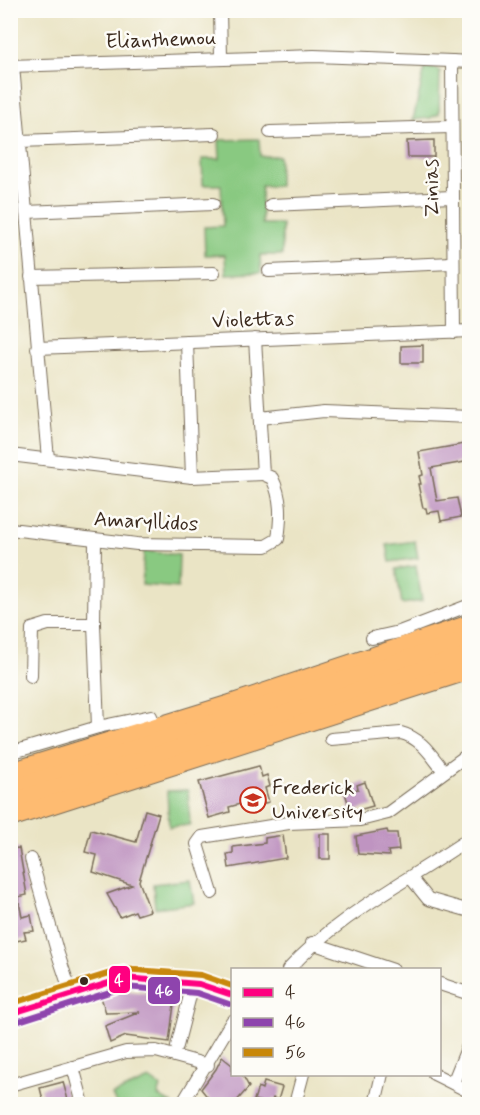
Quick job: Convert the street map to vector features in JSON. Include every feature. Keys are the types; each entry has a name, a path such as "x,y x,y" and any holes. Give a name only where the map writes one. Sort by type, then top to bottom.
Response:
{"highway":[{"path":"10,772 230,704 470,624"},
{"path":"423,639 470,629"},
{"path":"10,790 470,639"},
{"path":"10,803 470,655"},
{"path":"401,694 470,666"},
{"path":"10,818 470,670"}],"street":[{"path":"220,10 221,57"},
{"name":"Elianthemou","path":"12,66 221,57 314,56 452,61"},
{"path":"452,61 470,62"},
{"name":"Zinias","path":"452,61 454,332"},
{"path":"12,66 48,459"},
{"path":"270,132 451,127"},
{"path":"20,141 214,134"},
{"path":"271,205 452,197"},
{"path":"26,212 213,204"},
{"path":"269,271 452,263"},
{"path":"31,277 214,273"},
{"name":"Violettas","path":"37,348 470,331"},
{"path":"10,454 192,477 263,474 255,339"},
{"path":"187,342 192,477"},
{"path":"260,418 324,411 470,417"},
{"name":"Amaryllidos","path":"10,529 95,541 137,544 266,546 278,539 281,520 279,492 272,478 263,474"},
{"path":"95,541 94,624 98,728"},
{"path":"372,638 399,632 470,605"},
{"path":"31,676 32,629 48,624 94,624"},
{"path":"10,753 98,728 151,716"},
{"path":"331,739 401,733 410,735 443,770"},
{"path":"212,894 197,844 201,837 289,823 360,820 388,813 443,770 470,753"},
{"path":"289,968 312,943 341,921 470,838"},
{"path":"32,859 71,993"},
{"path":"411,878 428,899 470,911"},
{"path":"312,943 390,968"},
{"path":"10,1014 124,978 193,984 231,995"},
{"path":"177,1046 193,984"},
{"path":"441,984 470,994"},
{"path":"182,1104 208,1065 231,1023"},
{"path":"453,1083 470,1041"},
{"path":"10,1085 126,1052 156,1051 208,1065"},
{"path":"73,1067 83,1104"},
{"path":"295,1104 302,1076"},
{"path":"375,1104 382,1076"},
{"path":"438,1076 470,1092"}],"green space":[{"path":"425,68 435,68 440,72 439,114 430,118 413,120"},
{"path":"259,139 260,156 279,156 279,186 261,186 262,224 282,224 282,255 260,255 261,273 226,274 225,255 205,255 204,227 223,226 221,185 203,185 202,159 220,159 219,140"},
{"path":"415,541 418,558 390,562 387,545"},
{"path":"144,551 179,555 178,588 142,585"},
{"path":"416,566 422,601 402,604 396,569"},
{"path":"188,790 190,825 169,827 167,791"},
{"path":"190,880 194,903 155,908 153,884"},
{"path":"149,1079 161,1087 158,1096 173,1104 116,1104 112,1095"}],"building":[{"path":"434,140 434,157 408,157 407,141"},
{"path":"423,345 423,363 401,363 401,346"},
{"path":"470,443 470,461 431,468 437,501 457,498 461,517 441,521 439,511 427,513 426,508 423,508 418,484 421,484 419,476 423,475 419,452"},
{"path":"259,766 262,777 267,775 270,786 265,788 269,802 253,806 251,801 229,807 230,812 209,818 199,782"},
{"path":"365,782 373,806 351,812 345,793 358,789 357,785"},
{"path":"145,810 159,814 139,881 150,911 137,915 135,911 120,917 107,894 132,885 93,872 97,855 85,852 91,830 136,842"},
{"path":"387,830 388,833 397,833 399,850 388,851 389,856 358,854 356,836"},
{"path":"320,834 330,834 330,859 320,859"},
{"path":"283,835 286,858 229,868 227,854 233,853 233,847 265,843 265,838"},
{"path":"19,848 27,895 18,897 22,917 31,915 34,931 24,932 26,939 11,942 10,849"},
{"path":"122,990 175,997 169,1042 126,1036 110,1043 105,1026 140,1012 106,1013 101,997"},
{"path":"222,1057 231,1064 231,1076 243,1076 249,1087 234,1104 213,1104 201,1089"},
{"path":"63,1082 68,1100 44,1104 40,1088"},
{"path":"264,1082 282,1087 278,1100 273,1098 271,1104 254,1100 258,1087 262,1089"}],"transit line":[{"name":"56","path":"10,1004 123,969 201,975 231,986"},
{"name":"4","path":"10,1014 124,978 199,984 231,995"},
{"name":"46","path":"13,1023 125,987 197,993 229,1004"}],"place":[{"name":"Frederick University","path":"253,800"}]}
